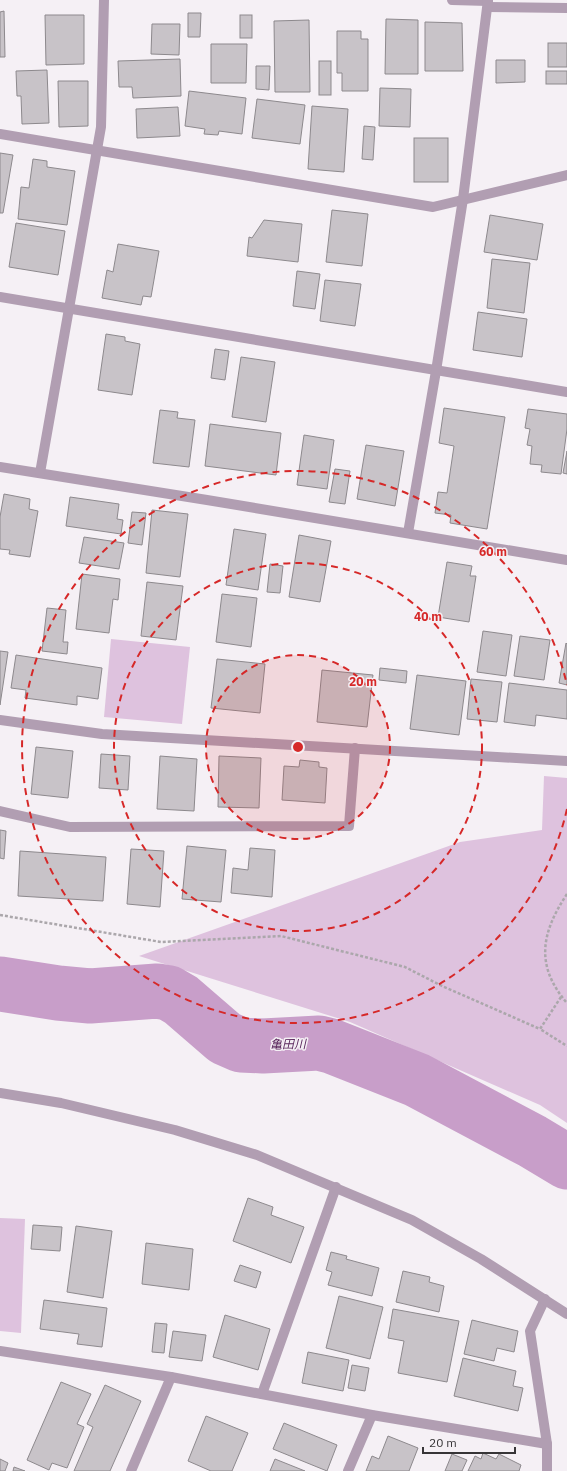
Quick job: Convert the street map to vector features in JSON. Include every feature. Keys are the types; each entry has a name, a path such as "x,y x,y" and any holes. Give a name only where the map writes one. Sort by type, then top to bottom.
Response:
{"street":[{"path":"40,473 101,127 104,0"},
{"path":"452,0 567,8"},
{"path":"408,533 436,371 463,199 488,3"},
{"path":"0,134 434,207 567,175"},
{"path":"0,297 567,392"},
{"path":"0,466 567,560"},
{"path":"0,720 102,734 567,761"},
{"path":"0,811 70,827 349,826 355,748"},
{"path":"0,1093 62,1103 175,1130 257,1155 412,1220 481,1259 567,1314"},
{"path":"262,1394 336,1187"},
{"path":"545,1299 530,1331 547,1444 547,1471"},
{"path":"0,1351 171,1376 372,1414 547,1444"},
{"path":"131,1471 171,1376"},
{"path":"348,1471 372,1414"}],"path":[{"path":"567,894 548,930 545,942 546,962 550,977 567,1003"},
{"path":"0,915 161,942 281,936 405,967 442,986 540,1029 567,1046"},
{"path":"540,1029 561,996"}],"shaded area":[{"path":"111,639 190,647 182,724 104,717"},
{"path":"544,776 567,778 567,1123 540,1105 350,1022 139,956 460,842 542,830"},
{"path":"0,1218 25,1219 21,1333 0,1331"}],"building":[{"path":"4,11 5,57 0,57 0,12"},
{"path":"188,13 201,13 200,37 188,37"},
{"path":"45,15 84,15 84,64 46,65"},
{"path":"240,15 252,15 252,38 240,38"},
{"path":"386,19 418,20 418,74 385,74"},
{"path":"309,20 310,92 275,92 274,21"},
{"path":"425,22 462,23 463,71 425,71"},
{"path":"152,24 180,24 179,55 151,54"},
{"path":"337,31 361,31 361,39 368,39 368,91 342,91 342,73 337,73"},
{"path":"548,43 567,43 567,67 548,67"},
{"path":"211,44 247,44 246,83 211,83"},
{"path":"180,59 181,96 133,98 132,87 119,87 118,61"},
{"path":"496,60 525,60 525,82 496,83"},
{"path":"319,61 331,61 331,95 319,95"},
{"path":"256,66 270,66 269,90 256,89"},
{"path":"47,70 49,123 22,124 21,96 17,96 16,71"},
{"path":"546,71 567,71 567,84 546,84"},
{"path":"58,81 88,81 88,126 59,127"},
{"path":"380,88 411,89 410,127 379,126"},
{"path":"189,91 246,98 242,134 219,131 218,135 204,134 205,129 185,126"},
{"path":"257,99 305,105 300,144 252,138"},
{"path":"312,106 348,109 344,172 308,169"},
{"path":"178,107 180,136 137,138 136,109"},
{"path":"364,126 375,127 373,160 362,159"},
{"path":"414,138 448,138 448,182 414,182"},
{"path":"0,153 13,155 3,213 0,213"},
{"path":"33,159 47,161 47,167 75,171 67,225 18,219 21,187 29,188"},
{"path":"332,210 368,214 362,266 326,262"},
{"path":"490,215 543,224 537,260 484,252"},
{"path":"264,220 302,224 298,262 247,256 249,237 252,238"},
{"path":"16,223 65,231 58,275 9,267"},
{"path":"118,244 159,251 151,297 143,296 141,305 102,298 107,270 113,272"},
{"path":"492,259 530,263 524,313 487,308"},
{"path":"297,271 320,274 315,309 293,306"},
{"path":"325,280 361,284 355,326 320,321"},
{"path":"478,312 527,319 522,357 473,350"},
{"path":"106,334 125,337 125,341 140,344 132,395 98,390"},
{"path":"215,349 229,351 225,380 211,378"},
{"path":"241,357 275,362 266,422 232,417"},
{"path":"444,408 505,417 487,529 450,523 451,515 435,513 438,492 447,493 454,446 439,443"},
{"path":"528,409 567,414 567,429 561,474 541,472 542,465 530,464 532,446 527,445 530,429 525,428"},
{"path":"160,410 178,412 177,418 195,420 189,467 153,463"},
{"path":"210,424 281,433 276,475 205,466"},
{"path":"304,435 334,440 327,489 297,485"},
{"path":"366,445 404,451 395,506 357,499"},
{"path":"567,451 567,474 563,473"},
{"path":"335,469 350,471 345,504 329,502"},
{"path":"4,494 30,499 29,509 38,511 30,557 9,554 10,550 0,549 0,517"},
{"path":"70,497 119,504 117,519 123,520 121,534 66,526"},
{"path":"152,510 188,514 180,577 146,573"},
{"path":"132,512 146,513 142,545 128,543"},
{"path":"234,529 266,534 258,590 226,585"},
{"path":"299,535 331,541 320,602 289,597"},
{"path":"84,537 124,543 119,569 79,563"},
{"path":"447,562 472,566 470,576 476,576 469,622 438,617"},
{"path":"270,564 283,566 280,593 267,592"},
{"path":"82,574 120,579 118,600 113,599 109,633 76,629"},
{"path":"147,582 183,586 176,640 141,636"},
{"path":"222,594 257,598 251,647 216,642"},
{"path":"47,608 66,610 63,642 68,642 67,654 42,651"},
{"path":"483,631 512,635 506,676 477,672"},
{"path":"520,636 550,640 544,680 514,676"},
{"path":"566,643 567,644 567,685 559,683"},
{"path":"0,651 8,652 0,705"},
{"path":"16,655 102,668 98,699 77,696 77,705 25,698 26,690 11,688"},
{"path":"217,659 265,664 260,713 211,708"},
{"path":"380,668 407,671 406,683 379,680"},
{"path":"322,670 373,675 367,727 317,722"},
{"path":"417,675 466,681 459,735 410,729"},
{"path":"471,679 502,682 497,722 467,719"},
{"path":"509,683 567,690 567,719 536,715 535,726 504,722"},
{"path":"36,747 73,751 68,798 31,794"},
{"path":"101,754 130,756 128,790 99,788"},
{"path":"160,756 197,759 194,811 157,809"},
{"path":"219,756 261,758 259,808 218,807"},
{"path":"300,760 319,762 319,767 327,768 325,803 282,800 284,766 299,767"},
{"path":"0,830 6,831 4,859 0,858"},
{"path":"187,846 226,850 221,902 182,899"},
{"path":"250,848 275,850 272,897 231,893 233,868 248,870"},
{"path":"131,849 164,851 160,907 127,904"},
{"path":"20,851 106,857 103,901 18,896"},
{"path":"248,1198 273,1207 271,1215 304,1227 291,1263 233,1241"},
{"path":"33,1225 62,1227 60,1251 31,1249"},
{"path":"76,1226 112,1231 103,1298 67,1292"},
{"path":"146,1243 193,1249 189,1290 142,1284"},
{"path":"331,1252 347,1256 346,1259 379,1268 372,1296 328,1285 332,1272 326,1270"},
{"path":"240,1265 261,1272 256,1288 234,1281"},
{"path":"403,1271 430,1277 429,1282 444,1286 439,1312 396,1302"},
{"path":"339,1296 383,1307 370,1359 326,1348"},
{"path":"44,1300 107,1308 102,1347 77,1344 79,1334 40,1329"},
{"path":"393,1309 459,1321 447,1382 398,1373 404,1341 388,1338"},
{"path":"225,1315 270,1329 258,1370 213,1357"},
{"path":"472,1320 518,1331 514,1352 497,1348 494,1361 464,1354"},
{"path":"155,1323 167,1324 164,1353 152,1352"},
{"path":"173,1331 206,1335 202,1361 169,1357"},
{"path":"308,1352 349,1360 343,1391 302,1383"},
{"path":"463,1358 516,1371 513,1386 523,1388 518,1411 454,1396"},
{"path":"352,1365 369,1368 365,1391 348,1388"},
{"path":"61,1382 91,1394 77,1424 84,1427 67,1468 52,1463 49,1470 27,1460"},
{"path":"105,1385 141,1401 110,1471 74,1471 93,1427 87,1424"},
{"path":"206,1416 248,1433 232,1471 211,1471 188,1461"},
{"path":"284,1423 337,1445 327,1471 273,1449"},
{"path":"388,1436 418,1448 409,1471 366,1471 372,1456 379,1459"},
{"path":"483,1453 496,1459 499,1454 521,1465 519,1471 468,1471 475,1456 481,1459"},
{"path":"452,1454 467,1460 462,1471 445,1471"},
{"path":"0,1459 8,1463 5,1471 0,1471"},
{"path":"275,1459 305,1471 270,1471"},
{"path":"14,1467 25,1471 13,1471"}],"waterway":[{"name":"亀田川","path":"0,984 58,993 90,996 157,991 169,993 181,1000 225,1038 241,1045 263,1046 319,1043 331,1046 417,1080 532,1141 567,1162"}]}
